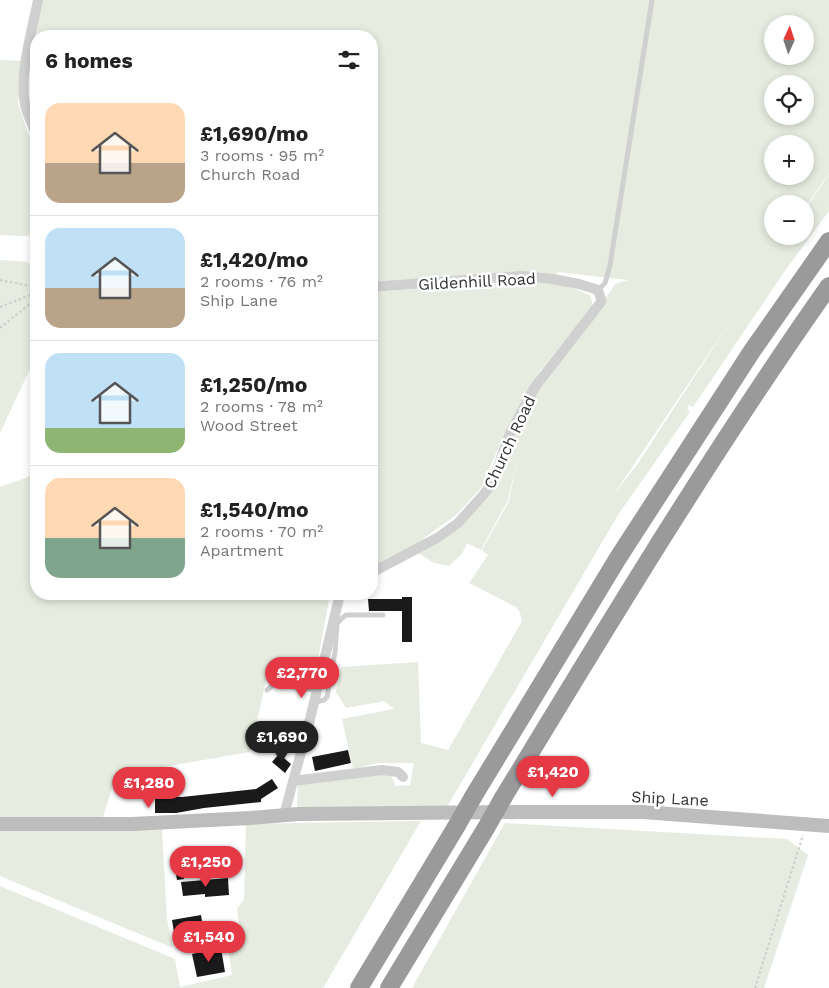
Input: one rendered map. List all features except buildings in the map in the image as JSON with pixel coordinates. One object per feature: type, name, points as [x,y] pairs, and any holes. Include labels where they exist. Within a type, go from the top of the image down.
[{"type":"highway","points":[[359,988],[628,541],[752,351],[829,241]]},
{"type":"highway","points":[[389,988],[653,551],[779,357],[829,286]]},
{"type":"street","points":[[32,30],[38,0]]},
{"type":"street","points":[[30,40],[26,60],[24,91],[25,106],[30,119]]},
{"type":"street","name":"Gildenhill Road","points":[[378,286],[522,276],[553,279],[598,290]]},
{"type":"street","name":"Church Road","points":[[378,569],[437,538],[458,523],[484,494],[492,483],[510,433],[535,387],[601,302],[602,299],[598,290]]},
{"type":"street","points":[[291,815],[293,781],[339,600]]},
{"type":"street","points":[[293,781],[382,770],[398,772],[403,777]]},
{"type":"street","name":"Ship Lane","points":[[0,824],[132,824],[291,815],[643,812],[829,826]]},
{"type":"lane","points":[[598,290],[605,283],[610,264],[652,0]]},
{"type":"lane","points":[[314,702],[324,700],[327,697],[335,652],[337,624],[346,615],[383,615]]},
{"type":"lane","points":[[267,690],[274,684],[317,690]]},
{"type":"lane","points":[[284,745],[302,749]]},
{"type":"path","points":[[0,280],[30,286]]},
{"type":"path","points":[[0,306],[30,295]]},
{"type":"path","points":[[0,328],[30,304]]},
{"type":"path","points":[[755,988],[807,825]]},
{"type":"shaded area","points":[[42,0],[829,0],[829,173],[814,195],[764,195],[764,245],[804,245],[693,407],[689,405],[687,410],[690,412],[618,515],[444,812],[305,809],[297,806],[298,783],[389,774],[395,786],[410,785],[414,763],[378,763],[353,769],[342,719],[394,709],[384,701],[346,708],[336,692],[341,667],[418,662],[421,743],[448,750],[522,621],[516,607],[469,583],[488,555],[482,550],[509,501],[517,459],[508,500],[481,550],[467,543],[462,554],[449,566],[434,563],[415,551],[438,539],[485,495],[535,387],[615,284],[628,280],[558,272],[554,278],[378,286],[378,30],[37,30]],"holes":[[[734,316],[637,465],[614,494]]]},
{"type":"shaded area","points":[[0,60],[21,61],[18,104],[30,138],[30,235],[0,235]]},
{"type":"shaded area","points":[[829,174],[829,211],[814,231],[814,196]]},
{"type":"shaded area","points":[[0,260],[28,262],[30,265],[30,369],[0,433]]},
{"type":"shaded area","points":[[523,282],[563,284],[590,295],[593,306],[541,370],[508,426],[481,488],[456,515],[416,544],[378,563],[378,292]]},
{"type":"shaded area","points":[[30,476],[30,600],[329,600],[313,687],[266,681],[250,752],[116,775],[102,820],[0,819],[0,487]]},
{"type":"shaded area","points":[[421,821],[323,988],[0,988],[0,886],[175,959],[180,987],[232,975],[227,940],[241,937],[237,909],[244,899],[246,824]]},
{"type":"shaded area","points":[[505,823],[787,839],[808,855],[764,988],[412,988]]},
{"type":"shaded area","points":[[162,829],[167,919],[173,948],[0,876],[0,831]]}]
